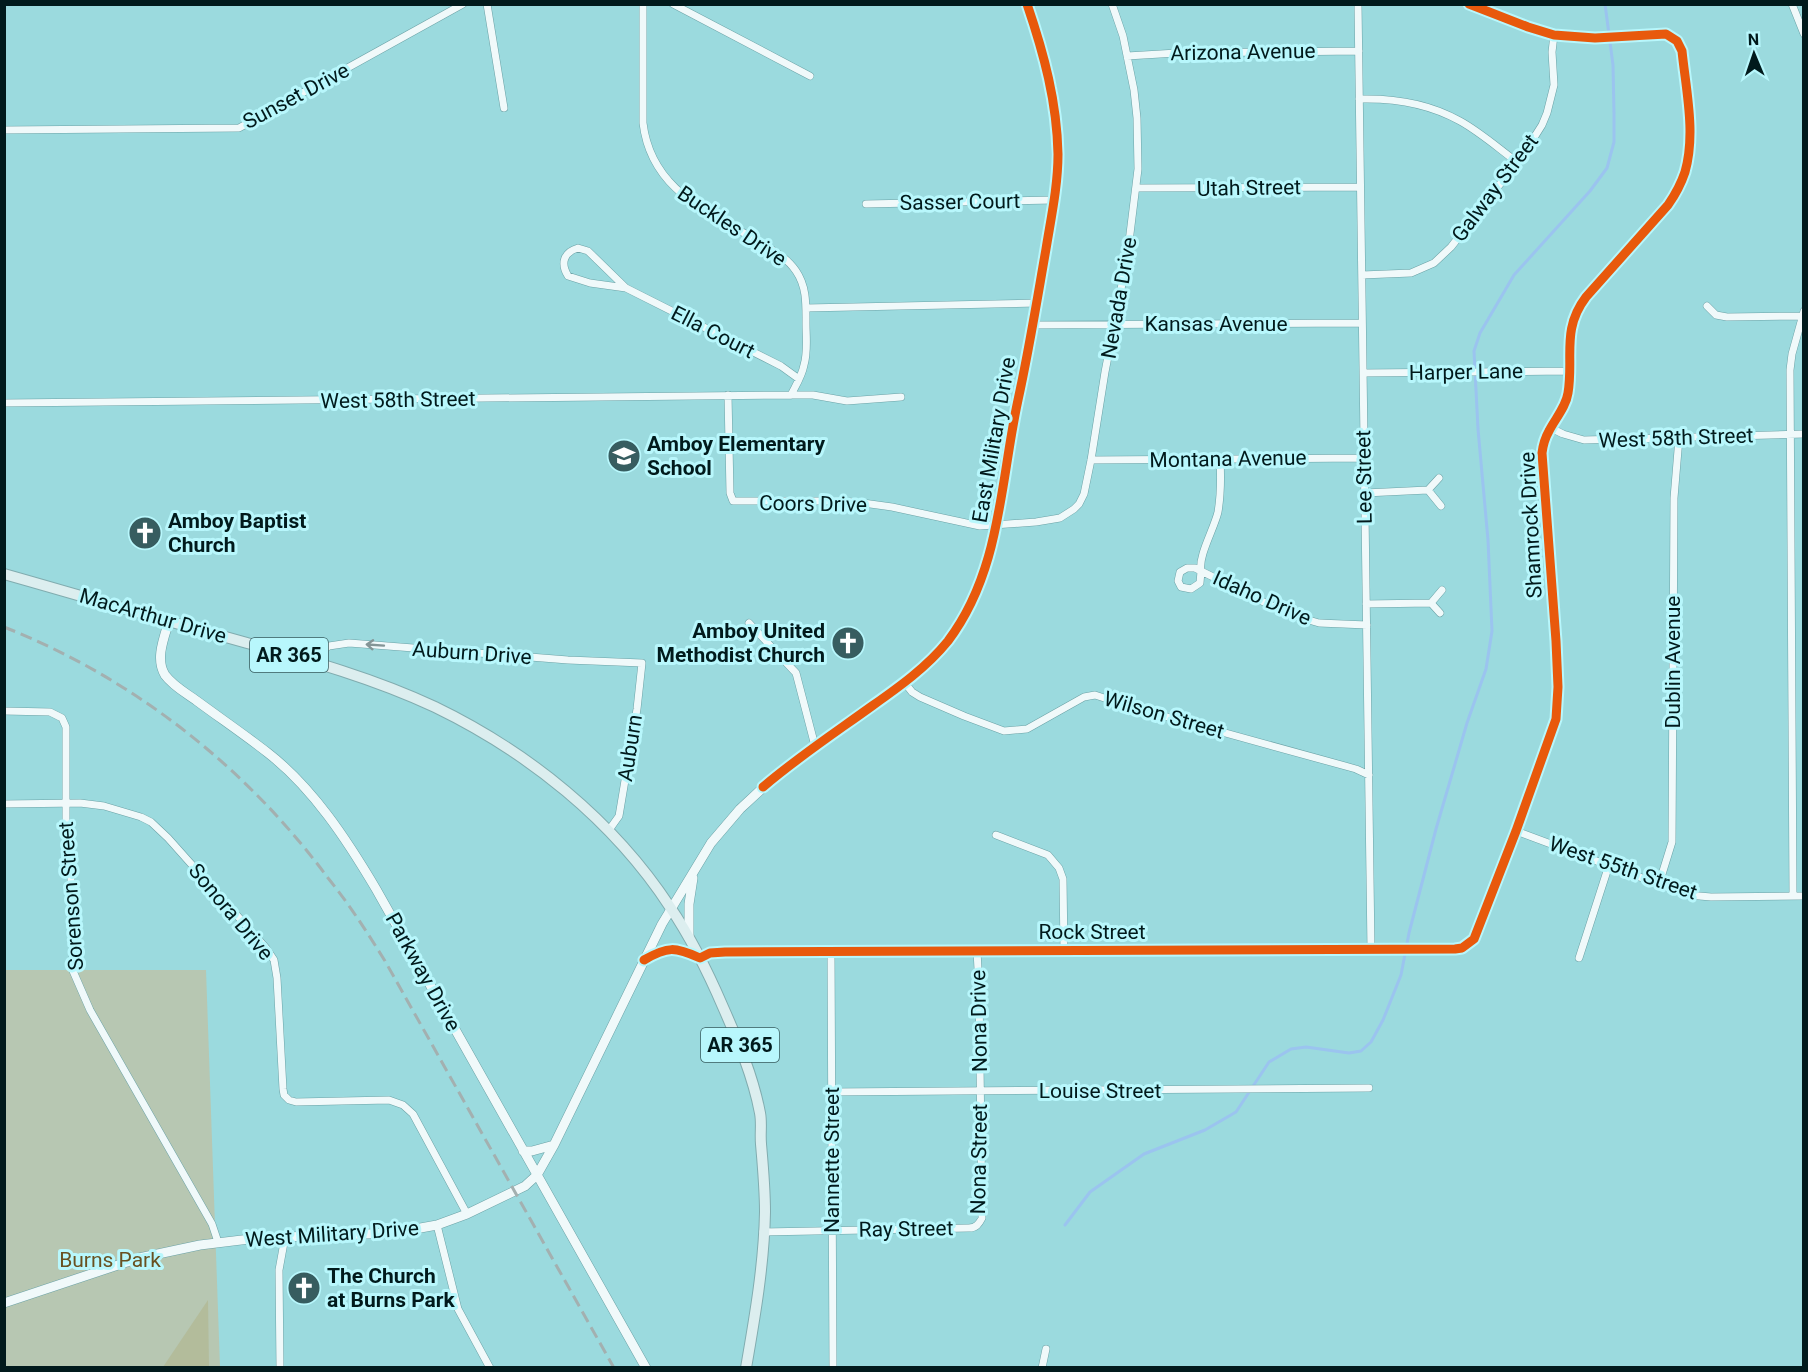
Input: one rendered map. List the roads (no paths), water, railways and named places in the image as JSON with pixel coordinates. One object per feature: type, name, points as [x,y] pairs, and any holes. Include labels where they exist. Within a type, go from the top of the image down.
[{"type":"main road","name":"MacArthur Drive","points":[[4,574],[337,669],[402,692],[473,727],[514,752],[548,776],[609,830],[645,872],[671,908],[700,957],[739,1042],[761,1117],[760,1138],[765,1183],[763,1232],[757,1300],[746,1368]]},
{"type":"street","name":"Sunset Drive","points":[[4,130],[239,128],[464,4]]},
{"type":"street","points":[[487,4],[504,108]]},
{"type":"street","name":"Buckles Drive","points":[[643,4],[643,123],[655,163],[666,180],[688,200],[785,259],[795,270],[805,292],[806,308],[806,357],[799,379]]},
{"type":"street","points":[[673,4],[810,76]]},
{"type":"street","name":"East Military Drive","points":[[671,908],[711,843],[740,809],[781,771],[904,682],[947,642],[967,612],[980,584],[997,526],[1034,325],[1054,200],[1058,155],[1056,117],[1046,64],[1027,4]]},
{"type":"street","name":"Nevada Drive","points":[[997,526],[1060,518],[1074,509],[1084,494],[1127,258],[1137,188],[1139,146],[1137,118],[1127,56],[1112,4]]},
{"type":"street","name":"Lee Street","points":[[1358,4],[1371,949]]},
{"type":"street","name":"Shamrock Drive","points":[[1470,4],[1554,35],[1610,37],[1666,34],[1675,39],[1681,47],[1689,132],[1688,161],[1681,183],[1668,205],[1586,297],[1576,312],[1571,327],[1567,397],[1544,443],[1542,453],[1556,641],[1557,710],[1554,728],[1478,932]]},
{"type":"street","points":[[1792,4],[1803,29]]},
{"type":"street","name":"Galway Street","points":[[1362,275],[1411,273],[1434,263],[1451,247],[1537,134],[1547,112],[1554,85],[1552,52],[1554,35]]},
{"type":"street","name":"Arizona Avenue","points":[[1127,56],[1177,53],[1359,51]]},
{"type":"street","points":[[1359,99],[1404,102],[1437,111],[1459,120],[1481,134],[1517,162]]},
{"type":"street","name":"Utah Street","points":[[1137,188],[1360,187]]},
{"type":"street","name":"Sasser Court","points":[[866,204],[1054,200]]},
{"type":"street","name":"Ella Court","points":[[626,288],[585,249],[575,249],[568,253],[564,260],[565,271],[570,277],[590,283],[626,288],[781,366],[799,379]]},
{"type":"street","points":[[806,308],[1037,303]]},
{"type":"street","points":[[1707,306],[1720,317],[1803,313],[1790,370],[1793,896]]},
{"type":"street","name":"Kansas Avenue","points":[[1034,325],[1362,323]]},
{"type":"street","name":"Harper Lane","points":[[1363,374],[1569,370]]},
{"type":"street","points":[[791,395],[799,379]]},
{"type":"street","name":"West 58th Street","points":[[4,403],[728,395],[813,395],[847,401],[901,397]]},
{"type":"street","name":"Coors Drive","points":[[728,395],[730,493],[733,501],[863,503],[980,526],[997,526]]},
{"type":"street","name":"West 58th Street","points":[[1551,428],[1584,440],[1803,434]]},
{"type":"street","name":"Dublin Avenue","points":[[1659,884],[1672,842],[1674,498],[1679,438]]},
{"type":"street","name":"Montana Avenue","points":[[1091,460],[1364,458]]},
{"type":"street","name":"Idaho Drive","points":[[1220,459],[1218,512],[1213,531],[1201,558],[1201,571],[1288,614],[1319,623],[1367,625]]},
{"type":"street","points":[[1365,493],[1428,490],[1439,478]]},
{"type":"street","points":[[1428,490],[1441,506]]},
{"type":"street","points":[[1431,603],[1442,590]]},
{"type":"street","points":[[1366,604],[1431,603],[1440,612]]},
{"type":"street","name":"Parkway Drive","points":[[169,621],[160,653],[162,668],[166,675],[180,689],[270,754],[300,783],[350,847],[376,889],[646,1368]]},
{"type":"street","points":[[749,623],[796,673],[815,746]]},
{"type":"street","name":"Auburn Drive","points":[[306,660],[329,646],[349,644],[642,663]]},
{"type":"street","name":"Auburn","points":[[609,830],[619,816],[642,663]]},
{"type":"street","name":"Wilson Street","points":[[904,682],[920,698],[1004,731],[1027,729],[1084,697],[1095,695],[1356,769],[1369,775]]},
{"type":"street","name":"Sorenson Street","points":[[4,711],[50,712],[62,718],[66,727],[66,831],[71,879],[73,971],[90,1010],[212,1224],[218,1242]]},
{"type":"street","name":"Sonora Drive","points":[[4,804],[80,803],[104,806],[151,822],[168,838],[266,948],[274,960],[278,978],[284,1095],[296,1102],[389,1100],[404,1105],[412,1114],[467,1214]]},
{"type":"street","name":"West 55th Street","points":[[1516,831],[1694,895],[1803,896]]},
{"type":"street","points":[[996,835],[1048,855],[1059,868],[1063,879],[1064,951]]},
{"type":"street","points":[[1579,958],[1609,866]]},
{"type":"street","points":[[689,938],[689,904],[693,873]]},
{"type":"street","name":"West Military Drive","points":[[4,1303],[139,1258],[218,1242],[393,1233],[437,1225],[467,1214],[514,1191],[537,1175],[554,1145],[671,908]]},
{"type":"street","name":"Rock Street","points":[[700,957],[714,952],[1462,948],[1478,932]]},
{"type":"street","points":[[644,960],[669,949],[678,949],[700,957]]},
{"type":"street","name":"Nona Drive","points":[[977,951],[980,1092]]},
{"type":"street","name":"Nannette Street","points":[[831,952],[832,1368]]},
{"type":"street","name":"Louise Street","points":[[831,1092],[1370,1088]]},
{"type":"street","name":"Nona Street","points":[[977,1226],[981,1218],[980,1092]]},
{"type":"street","points":[[523,1151],[554,1145]]},
{"type":"street","points":[[437,1225],[458,1309],[490,1368]]},
{"type":"street","name":"Ray Street","points":[[763,1232],[977,1226]]},
{"type":"street","points":[[280,1368],[279,1270],[285,1237]]},
{"type":"street","points":[[1042,1368],[1046,1349]]},
{"type":"waterway","points":[[1065,1225],[1090,1192],[1144,1154],[1205,1130],[1236,1112],[1269,1062],[1291,1049],[1306,1047],[1349,1053],[1361,1051],[1371,1042],[1383,1020],[1401,975],[1409,933],[1436,829],[1467,723],[1486,669],[1492,631],[1488,540],[1474,351],[1480,333],[1514,275],[1590,191],[1607,168],[1614,142],[1614,114],[1613,65],[1605,4]]},
{"type":"railway","points":[[4,627],[98,672],[184,730],[261,799],[296,837],[343,898],[385,961],[614,1368]]},
{"type":"place","name":"Amboy Elementary School","points":[[624,456]]},
{"type":"place","name":"Amboy Baptist Church","points":[[145,533]]},
{"type":"place","name":"Amboy United Methodist Church","points":[[848,643]]},
{"type":"place","name":"The Church at Burns Park","points":[[304,1288]]},
{"type":"park label","name":"Burns Park","points":[[110,1260]]}]
